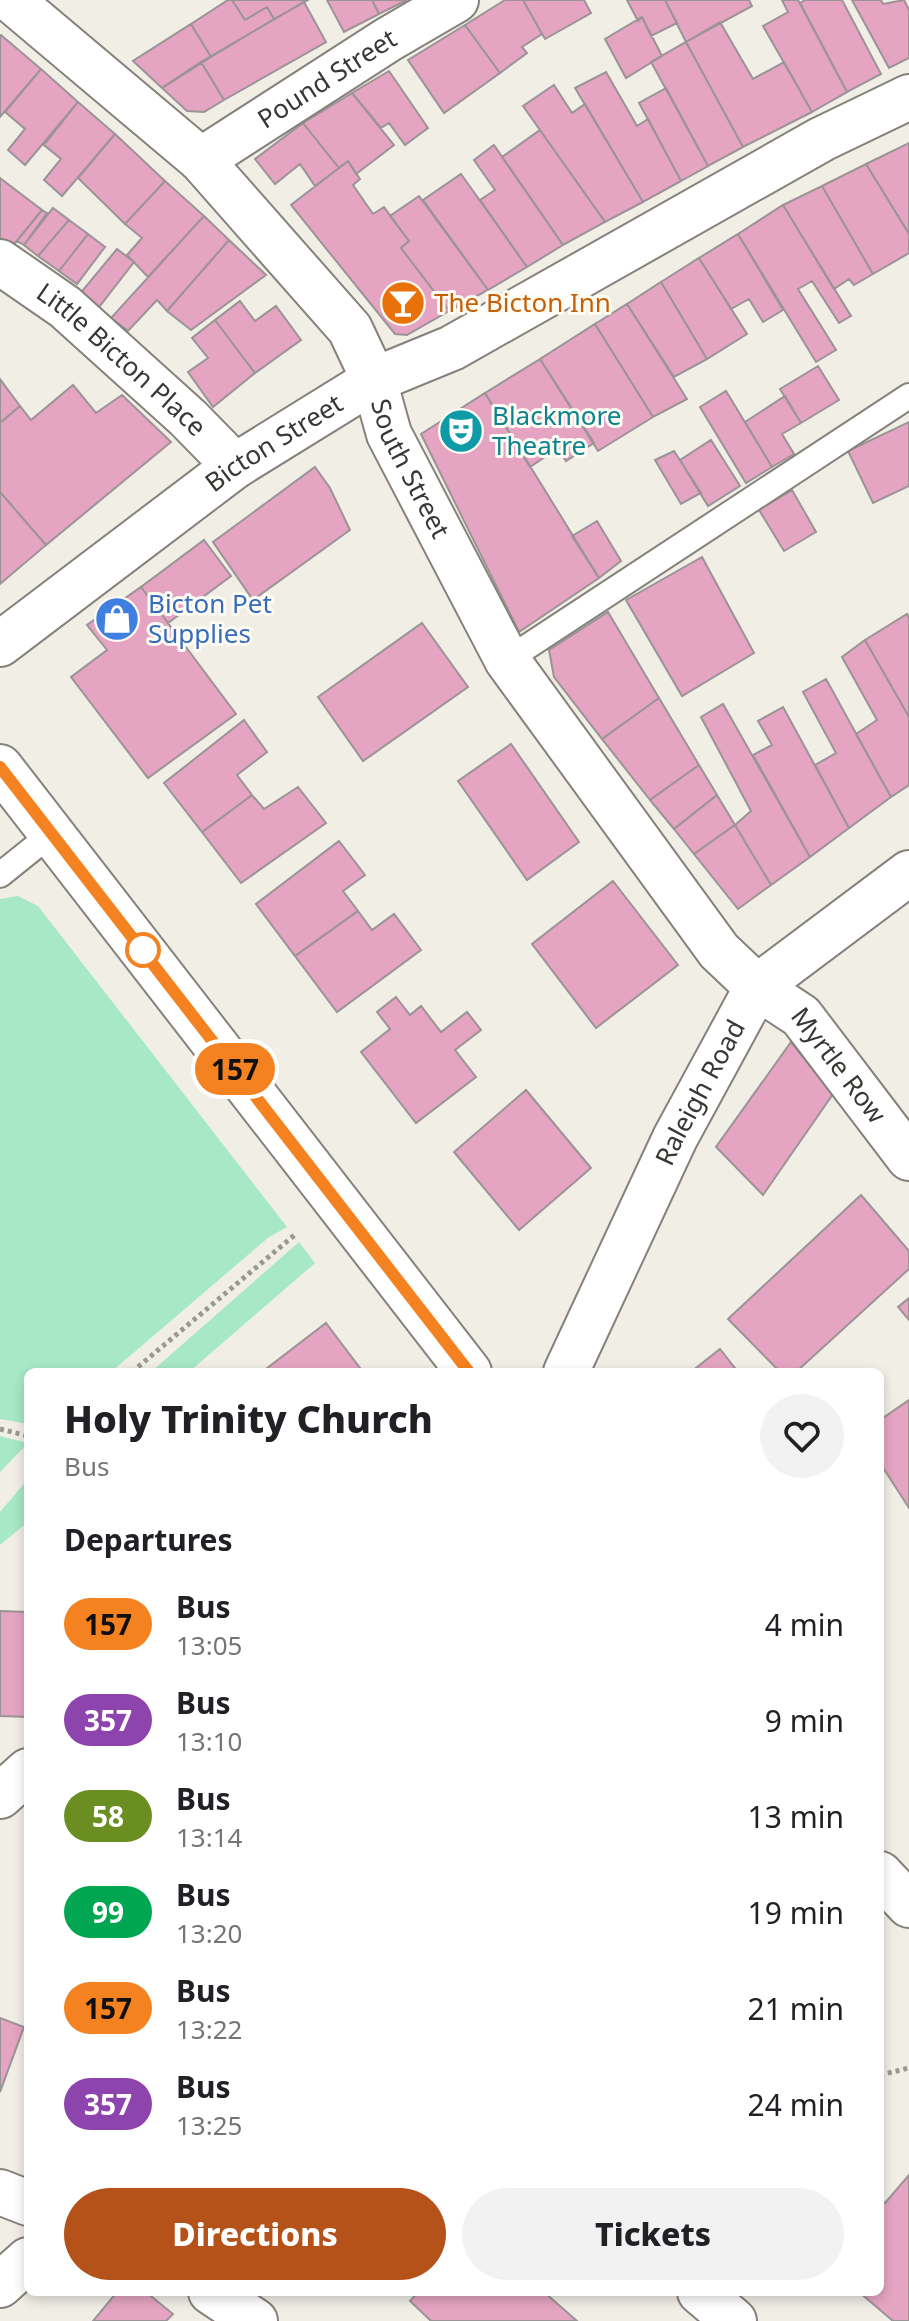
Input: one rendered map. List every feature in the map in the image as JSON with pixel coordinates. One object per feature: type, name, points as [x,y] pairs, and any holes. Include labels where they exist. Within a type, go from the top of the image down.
[{"type":"street","name":"South Street","points":[[11,0],[201,160],[350,329],[374,380],[389,434],[507,660],[719,951],[757,987]]},
{"type":"street","name":"Pound Street","points":[[201,160],[389,39],[456,0]]},
{"type":"street","name":"Bicton Street","points":[[0,644],[235,466],[374,380],[452,348],[822,139],[909,97]]},
{"type":"street","name":"Little Bicton Place","points":[[0,262],[65,307],[188,418],[235,466]]},
{"type":"street","points":[[0,767],[466,1368]]},
{"type":"street","name":"Raleigh Road","points":[[568,1368],[675,1138],[757,987],[909,873]]},
{"type":"street","name":"Myrtle Row","points":[[757,987],[801,1016],[909,1158]]},
{"type":"street","points":[[0,1796],[24,1775]]},
{"type":"street","points":[[884,1878],[909,1905]]},
{"type":"street","points":[[0,2192],[24,2201]]},
{"type":"street","points":[[0,2285],[24,2264]]},
{"type":"street","points":[[705,2296],[734,2321]]},
{"type":"lane","points":[[507,660],[909,396]]},
{"type":"lane","points":[[0,875],[51,834]]},
{"type":"path","points":[[137,1368],[285,1241],[340,1203]]},
{"type":"path","points":[[0,1429],[24,1435]]},
{"type":"path","points":[[884,2074],[909,2068]]},
{"type":"green space","points":[[18,896],[38,906],[287,1227],[269,1237],[116,1368],[24,1368],[24,1423],[0,1419],[0,899]]},
{"type":"green space","points":[[299,1242],[315,1263],[194,1368],[156,1368]]},
{"type":"green space","points":[[0,1436],[24,1442],[24,1447],[0,1472]]},
{"type":"green space","points":[[24,1484],[24,1525],[0,1545],[0,1512]]},
{"type":"building","points":[[232,0],[245,20],[267,7],[274,19],[211,57],[191,24]]},
{"type":"building","points":[[232,0],[308,0],[274,19],[267,7],[245,20]]},
{"type":"building","points":[[327,0],[372,0],[379,14],[344,32]]},
{"type":"building","points":[[372,0],[407,0],[379,14]]},
{"type":"building","points":[[505,0],[523,0],[542,34],[522,47],[527,53],[500,73],[465,25]]},
{"type":"building","points":[[523,0],[584,0],[591,13],[545,39]]},
{"type":"building","points":[[627,0],[665,0],[677,23],[651,36],[642,17],[638,21]]},
{"type":"building","points":[[665,0],[749,0],[752,6],[686,42]]},
{"type":"building","points":[[782,0],[798,0],[847,92],[812,112],[763,26],[788,12]]},
{"type":"building","points":[[805,0],[842,0],[881,74],[847,92],[800,3]]},
{"type":"building","points":[[852,0],[881,0],[883,4],[904,0],[909,10],[909,58],[889,68]]},
{"type":"building","points":[[304,2],[326,42],[224,100],[201,62]]},
{"type":"building","points":[[642,17],[662,56],[626,78],[605,39]]},
{"type":"building","points":[[720,22],[753,79],[784,62],[812,112],[743,147],[686,42]]},
{"type":"building","points":[[191,24],[211,57],[162,88],[133,61]]},
{"type":"building","points":[[465,25],[500,73],[444,113],[408,60]]},
{"type":"building","points":[[0,36],[41,69],[0,117]]},
{"type":"building","points":[[686,42],[743,147],[708,166],[651,62]]},
{"type":"building","points":[[201,62],[224,100],[204,112],[187,111],[162,88]]},
{"type":"building","points":[[41,69],[78,102],[25,165],[8,150],[25,129],[5,112]]},
{"type":"building","points":[[389,71],[428,128],[405,145],[389,123],[381,128],[352,93]]},
{"type":"building","points":[[606,72],[637,126],[648,119],[681,181],[643,202],[575,88]]},
{"type":"building","points":[[554,85],[572,113],[585,104],[643,202],[605,222],[523,106]]},
{"type":"building","points":[[666,88],[708,166],[681,181],[639,103]]},
{"type":"building","points":[[352,93],[394,145],[356,174],[348,161],[339,168],[303,123]]},
{"type":"building","points":[[78,102],[115,134],[62,196],[44,180],[61,159],[44,145]]},
{"type":"building","points":[[303,123],[339,168],[315,186],[300,164],[275,184],[255,159]]},
{"type":"building","points":[[540,130],[605,222],[563,245],[502,157]]},
{"type":"building","points":[[115,134],[165,181],[125,224],[78,178]]},
{"type":"building","points":[[909,143],[909,234],[866,164]]},
{"type":"building","points":[[494,145],[563,245],[527,267],[480,200],[495,190],[474,160]]},
{"type":"building","points":[[348,161],[360,179],[353,185],[373,214],[384,207],[409,241],[401,248],[449,311],[407,335],[395,334],[291,205]]},
{"type":"building","points":[[866,164],[909,234],[909,253],[873,274],[822,186]]},
{"type":"building","points":[[461,174],[527,267],[488,290],[423,200]]},
{"type":"building","points":[[0,178],[42,210],[11,248],[0,240]]},
{"type":"building","points":[[165,181],[204,216],[148,277],[127,255],[142,238],[125,224]]},
{"type":"building","points":[[822,186],[873,274],[854,285],[849,279],[834,289],[783,205]]},
{"type":"building","points":[[419,196],[488,290],[449,311],[401,248],[409,241],[390,216]]},
{"type":"building","points":[[783,205],[851,316],[839,323],[812,281],[798,289],[836,350],[816,362],[738,234]]},
{"type":"building","points":[[53,208],[69,220],[38,256],[24,245]]},
{"type":"building","points":[[42,210],[47,213],[24,245],[17,241]]},
{"type":"building","points":[[204,216],[229,240],[167,311],[157,300],[128,331],[111,318]]},
{"type":"building","points":[[69,220],[88,234],[59,271],[38,256]]},
{"type":"building","points":[[88,234],[105,247],[77,284],[59,271]]},
{"type":"building","points":[[738,234],[783,310],[763,322],[749,299],[731,309],[699,258]]},
{"type":"building","points":[[229,240],[266,275],[191,330],[167,311]]},
{"type":"building","points":[[117,249],[134,262],[96,311],[78,296]]},
{"type":"building","points":[[699,258],[747,334],[707,359],[661,282]]},
{"type":"building","points":[[661,282],[707,359],[674,377],[627,304]]},
{"type":"building","points":[[240,301],[255,321],[276,306],[301,340],[255,373],[215,320]]},
{"type":"building","points":[[627,304],[687,399],[653,417],[595,324]]},
{"type":"building","points":[[215,320],[255,373],[213,407],[188,372],[208,358],[192,338]]},
{"type":"building","points":[[595,324],[653,417],[598,451],[540,359]]},
{"type":"building","points":[[540,359],[594,443],[566,461],[558,448],[530,467],[485,393]]},
{"type":"building","points":[[818,366],[839,400],[801,423],[780,389]]},
{"type":"building","points":[[0,379],[20,406],[0,423]]},
{"type":"building","points":[[73,385],[96,413],[122,395],[171,442],[46,545],[0,492],[0,423],[20,406],[31,420]]},
{"type":"building","points":[[726,391],[772,467],[746,483],[700,407]]},
{"type":"building","points":[[485,393],[599,578],[519,632],[421,434]]},
{"type":"building","points":[[785,396],[801,423],[782,434],[794,454],[772,467],[745,422]]},
{"type":"building","points":[[909,422],[909,486],[873,503],[848,451]]},
{"type":"building","points":[[711,440],[740,486],[708,506],[680,460]]},
{"type":"building","points":[[674,451],[701,493],[681,504],[655,460]]},
{"type":"building","points":[[315,467],[330,488],[350,530],[253,600],[213,542]]},
{"type":"building","points":[[792,490],[816,532],[784,551],[759,510]]},
{"type":"building","points":[[0,492],[46,545],[0,584]]},
{"type":"building","points":[[597,521],[621,561],[599,578],[572,536]]},
{"type":"building","points":[[204,540],[231,576],[168,623],[141,587]]},
{"type":"building","points":[[702,557],[754,653],[682,696],[626,600]]},
{"type":"building","points":[[141,587],[236,714],[148,778],[71,677],[107,650],[87,625]]},
{"type":"building","points":[[608,612],[659,698],[602,739],[554,677],[549,650]]},
{"type":"building","points":[[907,614],[909,618],[909,717],[865,640]]},
{"type":"building","points":[[422,623],[468,687],[363,761],[318,697]]},
{"type":"building","points":[[865,640],[909,717],[909,785],[891,797],[856,734],[877,720],[842,657]]},
{"type":"building","points":[[826,679],[891,797],[849,828],[815,765],[836,753],[803,692]]},
{"type":"building","points":[[659,698],[699,765],[650,800],[602,739]]},
{"type":"building","points":[[723,704],[810,857],[771,885],[735,825],[751,811],[701,717]]},
{"type":"building","points":[[783,707],[849,828],[810,857],[753,755],[772,745],[758,721]]},
{"type":"building","points":[[244,720],[267,752],[237,775],[252,795],[202,832],[164,783]]},
{"type":"building","points":[[511,744],[579,842],[527,880],[458,781]]},
{"type":"building","points":[[699,765],[717,795],[674,829],[650,800]]},
{"type":"building","points":[[298,787],[326,823],[241,883],[202,832],[252,795],[264,809]]},
{"type":"building","points":[[717,795],[735,825],[694,854],[674,829]]},
{"type":"building","points":[[735,825],[771,885],[738,909],[694,854]]},
{"type":"building","points":[[339,841],[365,875],[343,891],[358,911],[295,956],[256,904]]},
{"type":"building","points":[[613,881],[678,965],[596,1028],[532,944]]},
{"type":"building","points":[[358,911],[372,930],[394,914],[421,950],[337,1012],[295,956]]},
{"type":"building","points":[[396,997],[410,1015],[421,1006],[441,1032],[467,1012],[481,1030],[455,1050],[476,1077],[416,1123],[361,1052],[390,1029],[377,1012]]},
{"type":"building","points":[[791,1042],[833,1094],[763,1195],[716,1147]]},
{"type":"building","points":[[526,1090],[591,1168],[519,1230],[454,1152]]},
{"type":"building","points":[[861,1195],[909,1251],[909,1269],[800,1368],[776,1368],[728,1319]]},
{"type":"building","points":[[909,1298],[909,1320],[898,1307]]},
{"type":"building","points":[[326,1323],[360,1368],[267,1368]]},
{"type":"building","points":[[720,1349],[735,1368],[696,1368]]},
{"type":"building","points":[[909,1400],[909,1508],[884,1469],[884,1417]]},
{"type":"building","points":[[0,1611],[24,1612],[24,1717],[0,1716]]},
{"type":"building","points":[[0,2018],[24,2027],[0,2092]]},
{"type":"building","points":[[909,2175],[909,2321],[893,2321],[864,2296],[884,2296],[885,2203]]},
{"type":"building","points":[[114,2296],[151,2296],[173,2314],[166,2321],[93,2321]]},
{"type":"building","points":[[414,2296],[549,2296],[577,2321],[431,2321],[410,2301]]},
{"type":"bus line","name":"157","points":[[0,767],[466,1368]]},
{"type":"place","name":"The Bicton Inn","points":[[403,303]]},
{"type":"place","name":"Blackmore Theatre","points":[[461,431]]},
{"type":"place","name":"Bicton Pet Supplies","points":[[117,619]]}]
